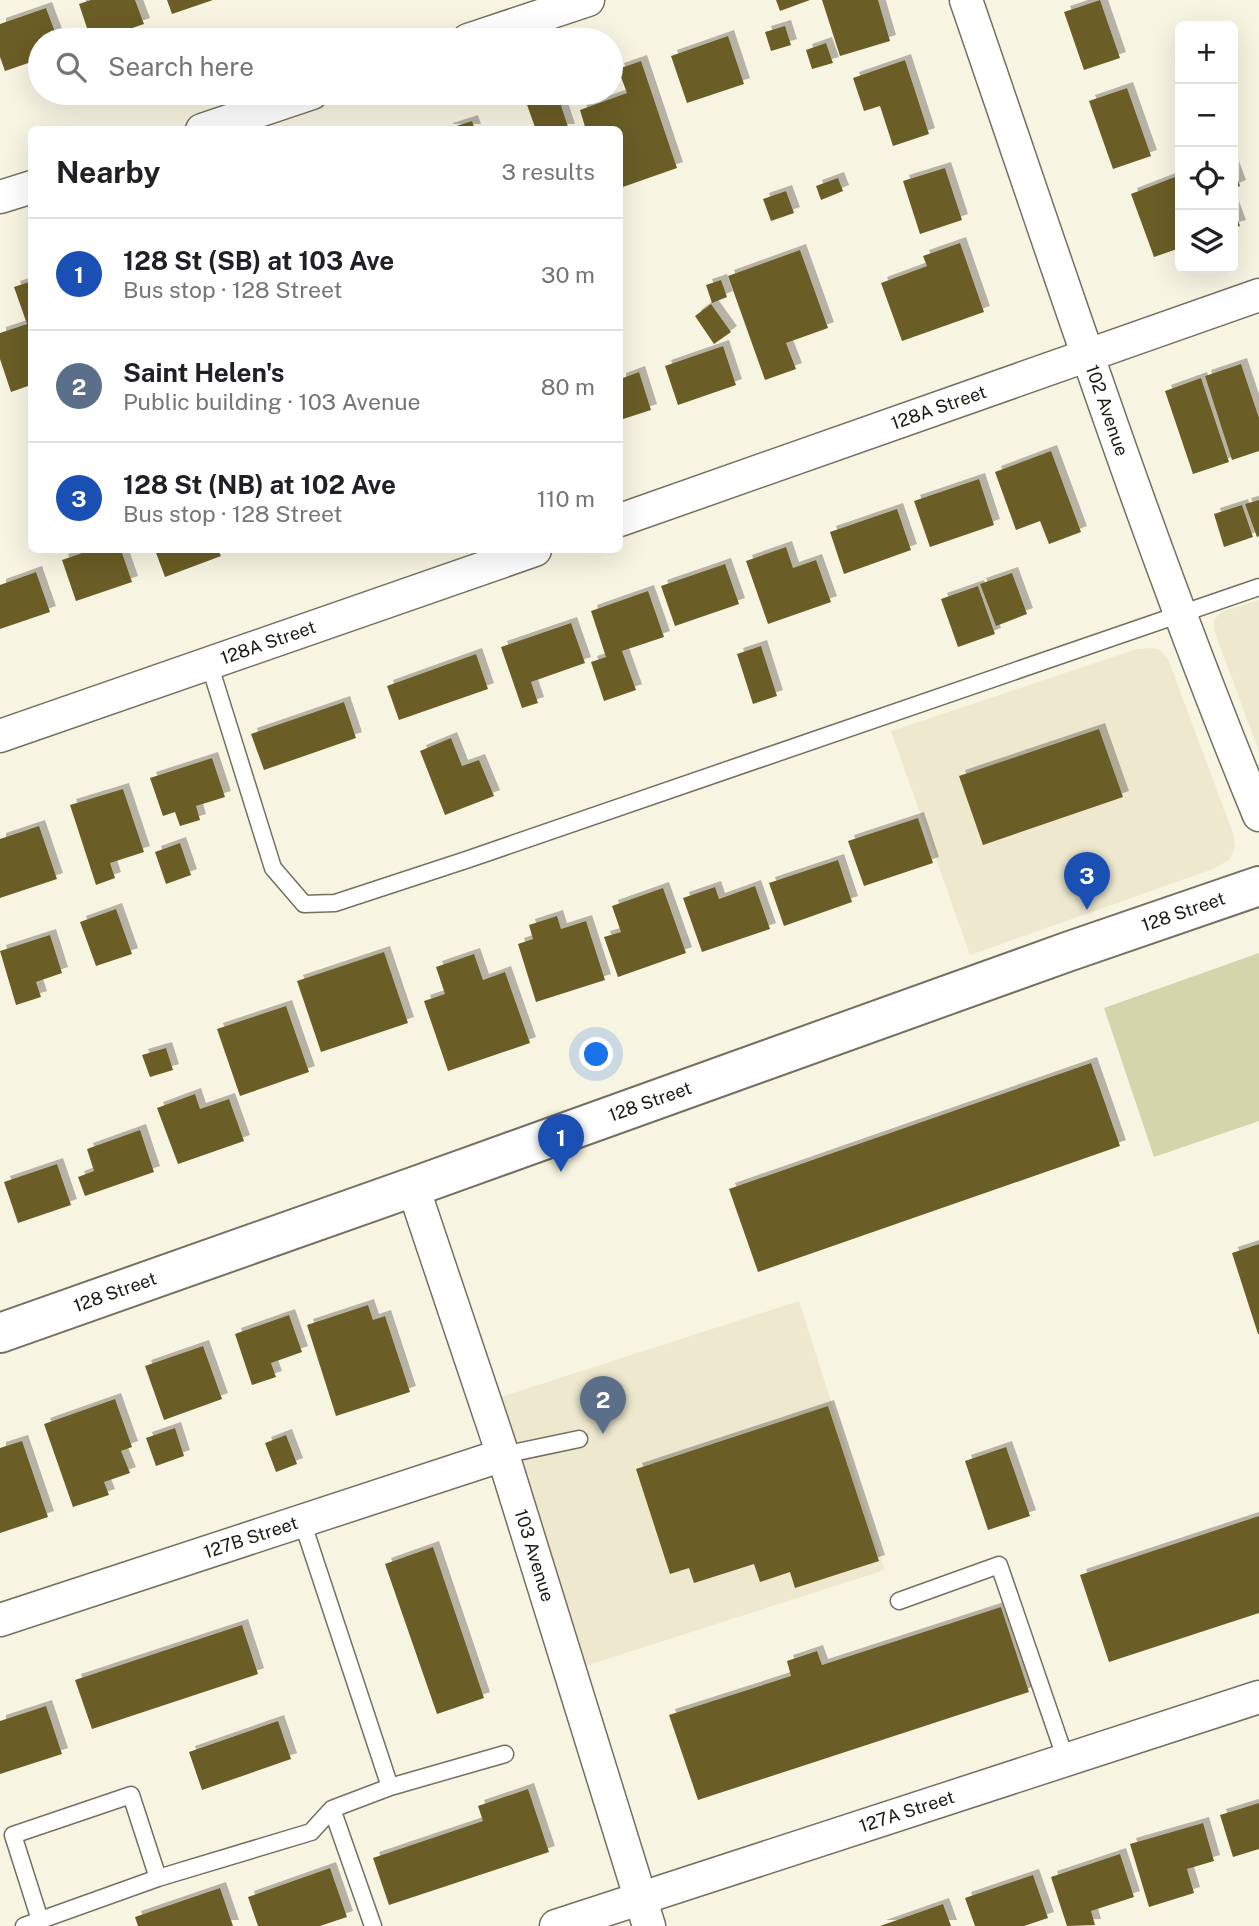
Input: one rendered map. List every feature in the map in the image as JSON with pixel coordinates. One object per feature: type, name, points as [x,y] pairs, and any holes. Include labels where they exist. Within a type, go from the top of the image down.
[{"type":"main road","name":"128 Street","points":[[0,1333],[1041,961],[1259,886]]},
{"type":"street","points":[[504,28],[588,0]]},
{"type":"street","name":"102 Avenue","points":[[966,0],[1180,614],[1259,815]]},
{"type":"street","points":[[214,126],[276,105]]},
{"type":"street","points":[[0,197],[28,188]]},
{"type":"street","name":"128A Street","points":[[623,519],[1259,295]]},
{"type":"street","name":"128A Street","points":[[0,736],[526,553]]},
{"type":"street","name":"103 Avenue","points":[[413,1187],[503,1455],[645,1912]]},
{"type":"street","name":"127B Street","points":[[0,1620],[503,1455]]},
{"type":"street","name":"127A Street","points":[[556,1926],[645,1912],[1066,1760],[1259,1698]]},
{"type":"lane","points":[[209,663],[273,868],[304,904],[335,903],[1259,587]]},
{"type":"lane","points":[[503,1455],[579,1439]]},
{"type":"lane","points":[[302,1521],[390,1787]]},
{"type":"lane","points":[[899,1601],[999,1565],[1066,1760]]},
{"type":"lane","points":[[158,1878],[131,1795],[13,1835],[32,1923],[158,1878],[311,1832],[332,1810],[390,1787],[505,1754]]},
{"type":"lane","points":[[332,1810],[373,1926]]},
{"type":"shaded area","points":[[1259,600],[1259,752],[1214,630],[1214,620],[1221,612]]},
{"type":"shaded area","points":[[1137,649],[1160,650],[1168,659],[1233,833],[1235,848],[1229,860],[1213,869],[970,955],[891,731]]},
{"type":"shaded area","points":[[799,1301],[885,1570],[585,1666],[498,1398]]},
{"type":"green space","points":[[1259,953],[1259,1121],[1154,1157],[1104,1008]]},
{"type":"building","points":[[91,0],[135,0],[144,24],[132,28],[87,28],[79,4]]},
{"type":"building","points":[[167,0],[213,0],[172,14]]},
{"type":"building","points":[[776,0],[810,0],[780,11]]},
{"type":"building","points":[[822,0],[878,0],[890,41],[840,56]]},
{"type":"building","points":[[1100,0],[1120,58],[1084,70],[1064,12]]},
{"type":"building","points":[[46,8],[54,28],[28,28],[28,63],[5,71],[0,57],[0,24]]},
{"type":"building","points":[[785,26],[791,45],[771,51],[765,32]]},
{"type":"building","points":[[728,36],[744,84],[687,103],[671,56]]},
{"type":"building","points":[[826,43],[833,63],[812,69],[806,50]]},
{"type":"building","points":[[905,60],[929,134],[893,146],[880,106],[864,111],[853,78]]},
{"type":"building","points":[[641,61],[677,168],[623,187],[623,126],[585,126],[580,110],[594,105],[623,105],[623,94],[627,93],[623,82],[623,67]]},
{"type":"building","points":[[1127,88],[1151,156],[1113,169],[1089,101]]},
{"type":"building","points":[[527,105],[561,105],[568,126],[535,126]]},
{"type":"building","points":[[472,121],[474,126],[456,126]]},
{"type":"building","points":[[945,168],[962,220],[920,234],[903,181]]},
{"type":"building","points":[[1175,177],[1175,250],[1154,257],[1131,194]]},
{"type":"building","points":[[838,178],[843,191],[821,200],[816,186]]},
{"type":"building","points":[[786,191],[794,213],[771,221],[763,199]]},
{"type":"building","points":[[960,243],[984,312],[902,341],[881,283],[927,266],[923,256]]},
{"type":"building","points":[[800,250],[828,328],[786,343],[796,369],[765,380],[728,276]]},
{"type":"building","points":[[721,280],[727,297],[712,303],[706,285]]},
{"type":"building","points":[[28,282],[28,386],[11,392],[0,359],[0,333],[27,324],[14,287]]},
{"type":"building","points":[[711,304],[731,332],[714,344],[695,316]]},
{"type":"building","points":[[723,346],[736,385],[678,405],[665,366]]},
{"type":"building","points":[[1241,364],[1259,418],[1259,451],[1232,460],[1205,376]]},
{"type":"building","points":[[639,372],[651,410],[623,419],[623,378]]},
{"type":"building","points":[[1201,378],[1229,462],[1193,474],[1165,391]]},
{"type":"building","points":[[1051,451],[1081,532],[1049,544],[1040,521],[1016,530],[995,472]]},
{"type":"building","points":[[979,479],[994,525],[930,547],[914,501]]},
{"type":"building","points":[[1259,500],[1259,536],[1257,537],[1245,504]]},
{"type":"building","points":[[1242,505],[1253,537],[1224,547],[1214,514]]},
{"type":"building","points":[[897,509],[911,550],[844,574],[830,532]]},
{"type":"building","points":[[786,547],[793,568],[816,560],[831,602],[768,624],[746,561]]},
{"type":"building","points":[[82,553],[122,553],[132,582],[76,601],[62,560]]},
{"type":"building","points":[[156,553],[220,553],[221,556],[165,577]]},
{"type":"building","points":[[725,564],[739,604],[675,626],[661,586]]},
{"type":"building","points":[[36,572],[50,612],[0,629],[0,585]]},
{"type":"building","points":[[1012,573],[1027,614],[996,626],[980,584]]},
{"type":"building","points":[[978,586],[995,634],[958,647],[941,599]]},
{"type":"building","points":[[648,591],[664,637],[622,651],[636,690],[604,701],[591,662],[606,657],[591,611]]},
{"type":"building","points":[[571,623],[585,663],[531,682],[538,703],[522,708],[501,647]]},
{"type":"building","points":[[761,646],[777,696],[753,704],[737,654]]},
{"type":"building","points":[[476,654],[488,689],[399,720],[387,686]]},
{"type":"building","points":[[344,702],[356,738],[264,770],[251,734]]},
{"type":"building","points":[[1099,729],[1123,797],[983,845],[959,776]]},
{"type":"building","points":[[451,738],[462,766],[479,760],[494,796],[445,815],[420,751]]},
{"type":"building","points":[[212,758],[225,797],[196,806],[200,820],[180,826],[175,812],[163,816],[150,778]]},
{"type":"building","points":[[123,789],[144,852],[110,863],[115,878],[96,885],[70,805]]},
{"type":"building","points":[[918,818],[933,863],[864,886],[848,841]]},
{"type":"building","points":[[39,826],[57,879],[0,898],[0,839]]},
{"type":"building","points":[[180,843],[191,875],[166,884],[155,852]]},
{"type":"building","points":[[838,860],[852,902],[784,926],[769,883]]},
{"type":"building","points":[[755,886],[770,929],[702,952],[683,898],[715,887],[719,899]]},
{"type":"building","points":[[663,888],[686,953],[618,977],[604,937],[621,932],[612,906]]},
{"type":"building","points":[[116,909],[132,954],[96,966],[80,922]]},
{"type":"building","points":[[557,916],[561,929],[586,921],[605,980],[536,1002],[518,944],[533,939],[529,925]]},
{"type":"building","points":[[50,935],[62,973],[36,982],[41,997],[16,1005],[0,951]]},
{"type":"building","points":[[384,952],[408,1023],[321,1052],[297,981]]},
{"type":"building","points":[[474,954],[483,980],[505,972],[530,1043],[448,1071],[424,1001],[445,994],[436,967]]},
{"type":"building","points":[[286,1006],[309,1072],[240,1096],[217,1029]]},
{"type":"building","points":[[166,1048],[173,1070],[150,1077],[142,1055]]},
{"type":"building","points":[[1091,1063],[1120,1146],[758,1272],[729,1189]]},
{"type":"building","points":[[195,1094],[200,1109],[229,1099],[244,1141],[178,1164],[157,1108]]},
{"type":"building","points":[[140,1130],[154,1172],[85,1196],[78,1177],[94,1171],[87,1149]]},
{"type":"building","points":[[57,1164],[71,1205],[18,1223],[4,1182]]},
{"type":"building","points":[[1259,1244],[1259,1334],[1258,1334],[1232,1253]]},
{"type":"building","points":[[368,1305],[373,1320],[385,1316],[410,1392],[336,1416],[307,1325]]},
{"type":"building","points":[[289,1315],[302,1352],[271,1363],[276,1377],[252,1385],[235,1334]]},
{"type":"building","points":[[203,1346],[222,1399],[164,1420],[145,1366]]},
{"type":"building","points":[[115,1399],[132,1447],[121,1451],[130,1473],[104,1482],[109,1495],[73,1507],[44,1424]]},
{"type":"building","points":[[828,1406],[879,1561],[795,1588],[790,1572],[760,1582],[754,1564],[694,1583],[689,1568],[670,1574],[636,1469]]},
{"type":"building","points":[[175,1428],[184,1456],[156,1466],[146,1438]]},
{"type":"building","points":[[286,1435],[297,1464],[276,1472],[265,1443]]},
{"type":"building","points":[[22,1441],[48,1517],[0,1533],[0,1448]]},
{"type":"building","points":[[1006,1447],[1030,1516],[988,1530],[965,1461]]},
{"type":"building","points":[[1259,1516],[1259,1613],[1109,1662],[1080,1575]]},
{"type":"building","points":[[433,1547],[484,1698],[437,1714],[385,1564]]},
{"type":"building","points":[[1001,1607],[1029,1692],[698,1800],[669,1715],[791,1676],[787,1661],[817,1651],[822,1665]]},
{"type":"building","points":[[242,1625],[258,1674],[92,1729],[75,1680]]},
{"type":"building","points":[[46,1706],[62,1754],[0,1774],[0,1721]]},
{"type":"building","points":[[278,1721],[291,1759],[202,1790],[189,1752]]},
{"type":"building","points":[[528,1789],[549,1852],[389,1905],[373,1858],[483,1821],[478,1806]]},
{"type":"building","points":[[1259,1803],[1259,1849],[1233,1857],[1220,1815]]},
{"type":"building","points":[[1203,1823],[1214,1861],[1187,1869],[1194,1893],[1149,1907],[1130,1844]]},
{"type":"building","points":[[1120,1854],[1134,1897],[1091,1911],[1095,1925],[1067,1926],[1051,1877]]},
{"type":"building","points":[[330,1868],[347,1917],[320,1926],[258,1926],[248,1897]]},
{"type":"building","points":[[1033,1875],[1048,1918],[1024,1926],[975,1926],[965,1898]]},
{"type":"building","points":[[220,1888],[233,1926],[138,1926],[135,1917]]},
{"type":"building","points":[[943,1904],[951,1926],[880,1926]]},
{"type":"place","name":"128 St (NB) at 102 Ave","points":[[1087,910]]},
{"type":"place","name":"128 St (SB) at 103 Ave","points":[[561,1172]]},
{"type":"place","name":"Saint Helen's","points":[[603,1434]]}]
